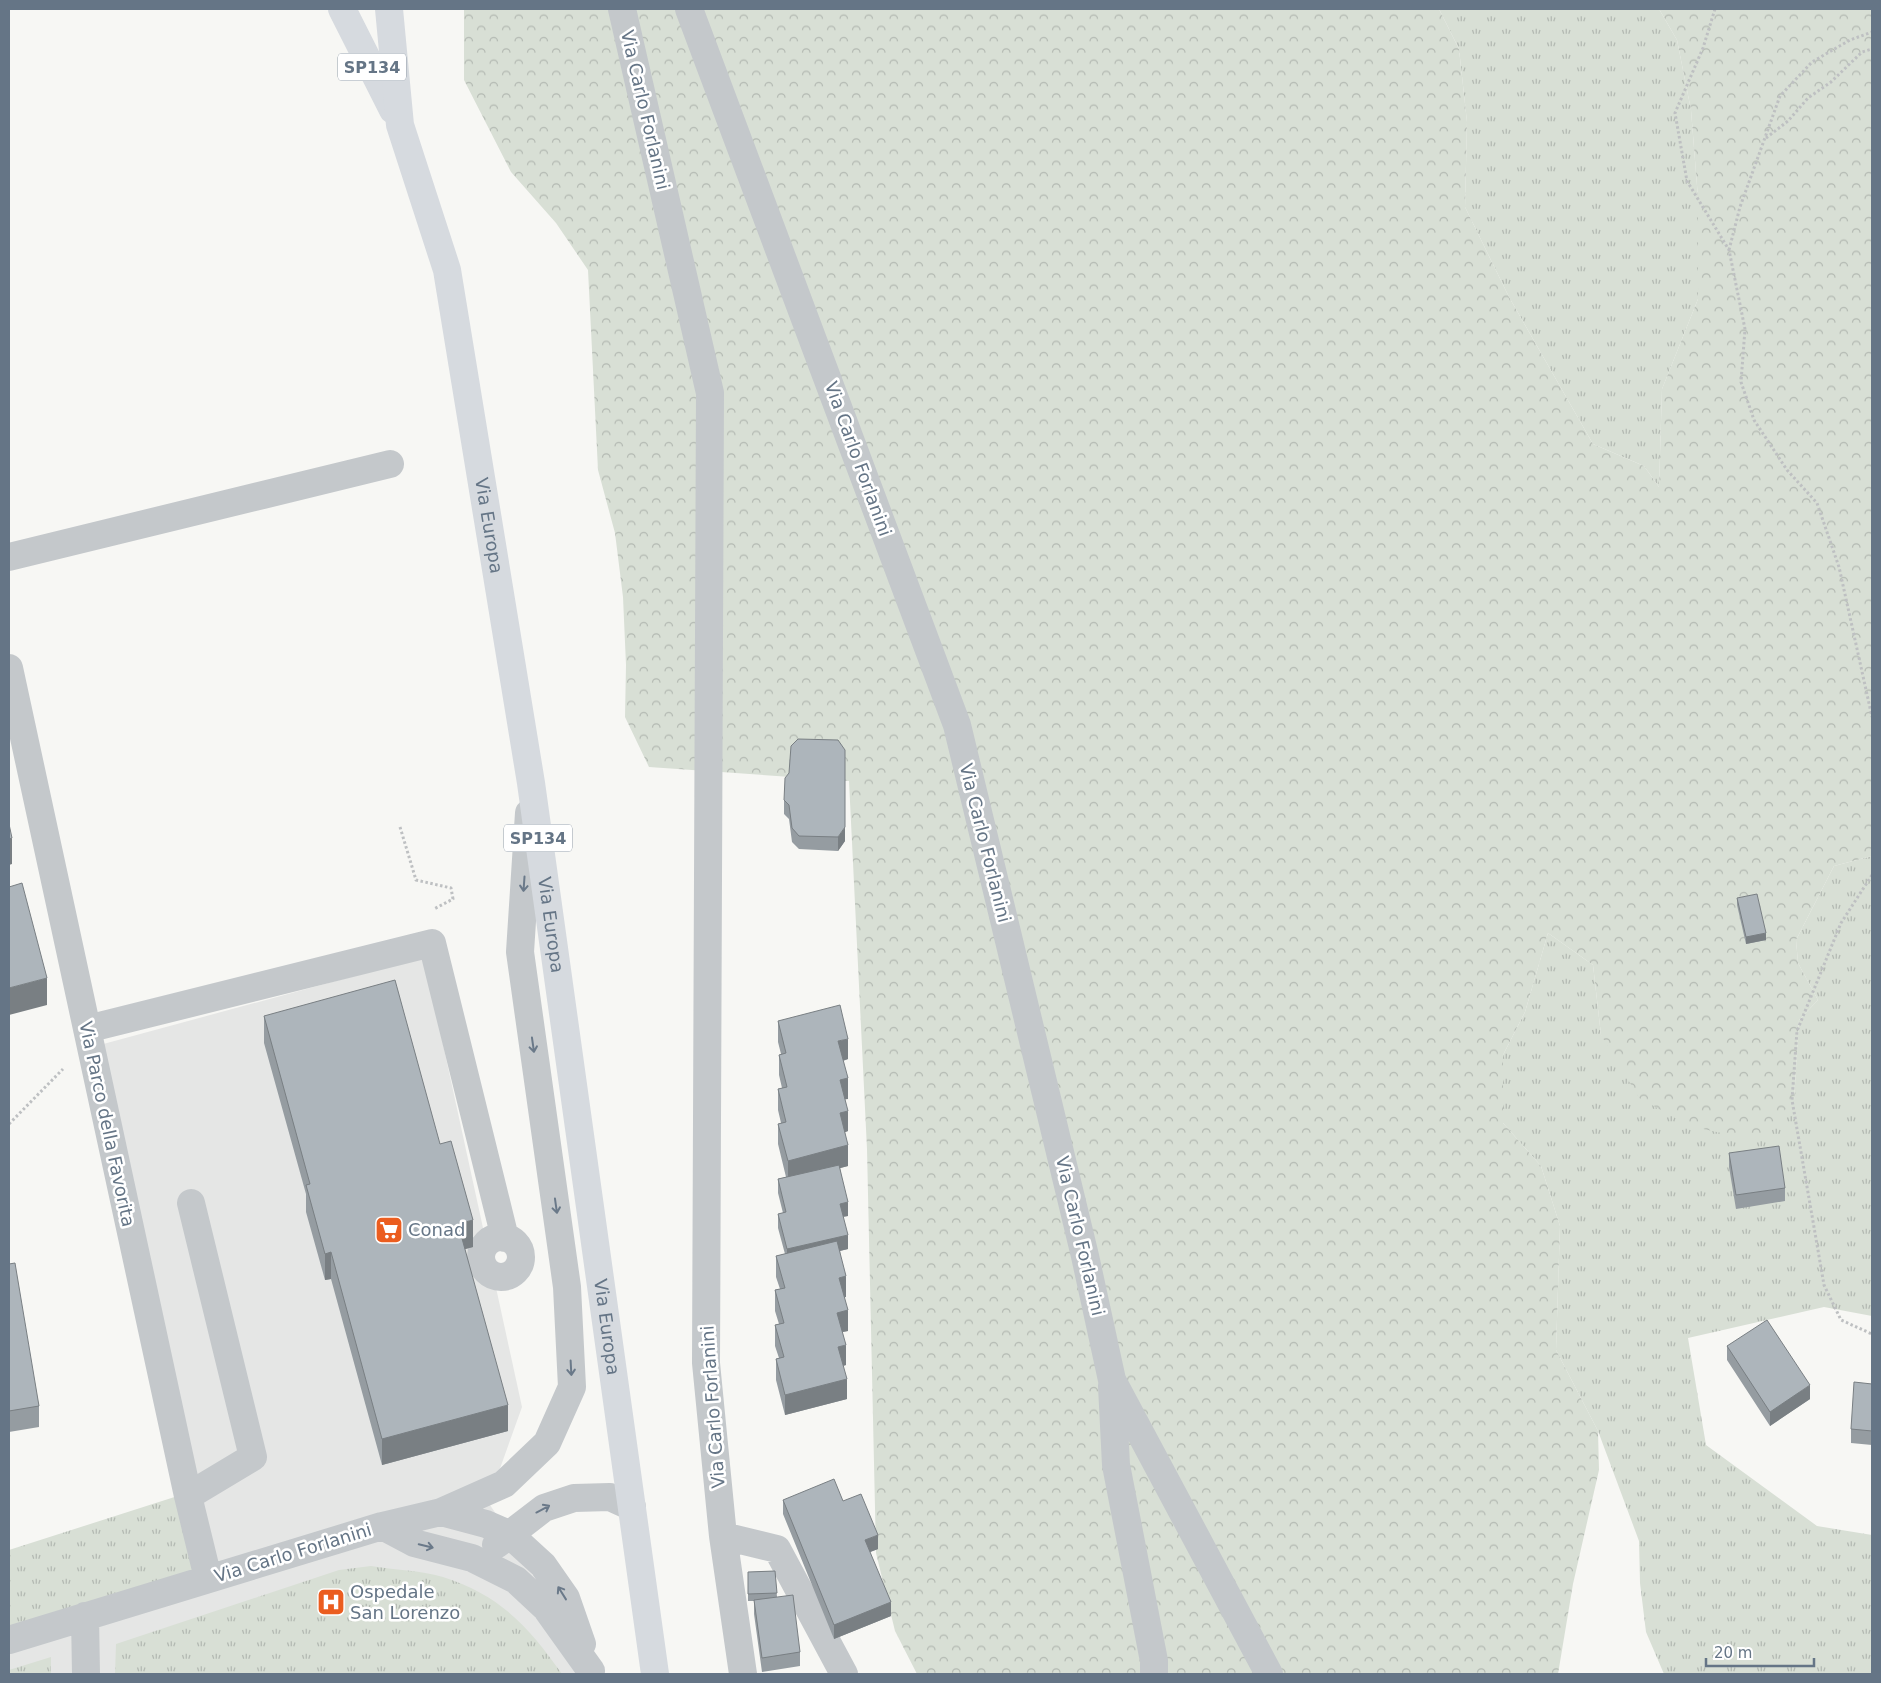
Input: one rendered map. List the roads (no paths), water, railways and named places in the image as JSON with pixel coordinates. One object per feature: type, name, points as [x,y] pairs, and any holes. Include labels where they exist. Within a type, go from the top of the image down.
[{"type":"main road","name":"Via Europa","points":[[342,9],[400,125],[447,270],[531,783],[655,1674]]},
{"type":"main road","name":"Via Europa","points":[[389,9],[400,125]]},
{"type":"street","name":"Via Carlo Forlanini","points":[[622,9],[710,393],[706,1363],[723,1536],[742,1674]]},
{"type":"street","name":"Via Carlo Forlanini","points":[[689,9],[957,725],[1085,1256],[1112,1380],[1268,1674]]},
{"type":"street","points":[[9,557],[390,464]]},
{"type":"street","name":"Via Parco della Favorita","points":[[9,668],[188,1496],[208,1578]]},
{"type":"street","points":[[382,1526],[441,1512],[504,1484],[546,1443],[572,1387],[567,1287],[520,952],[531,783]]},
{"type":"street","points":[[87,1029],[432,943],[505,1238]]},
{"type":"street","points":[[188,1496],[254,1457],[191,1203]]},
{"type":"street","points":[[1112,1380],[1116,1465],[1154,1661],[1154,1674]]},
{"type":"street","points":[[477,1560],[544,1508],[574,1498],[610,1497],[632,1507]]},
{"type":"street","name":"Via Carlo Forlanini","points":[[441,1512],[486,1524],[509,1534],[543,1565],[566,1598],[592,1673]]},
{"type":"street","name":"Via Carlo Forlanini","points":[[9,1640],[382,1526],[414,1543],[477,1560],[516,1580],[546,1608],[592,1673]]},
{"type":"street","points":[[723,1536],[777,1549],[844,1674]]},
{"type":"street","points":[[85,1616],[86,1674]]},
{"type":"place","name":"Conad","points":[[389,1230]]},
{"type":"place","name":"Ospedale San Lorenzo","points":[[331,1602]]}]
